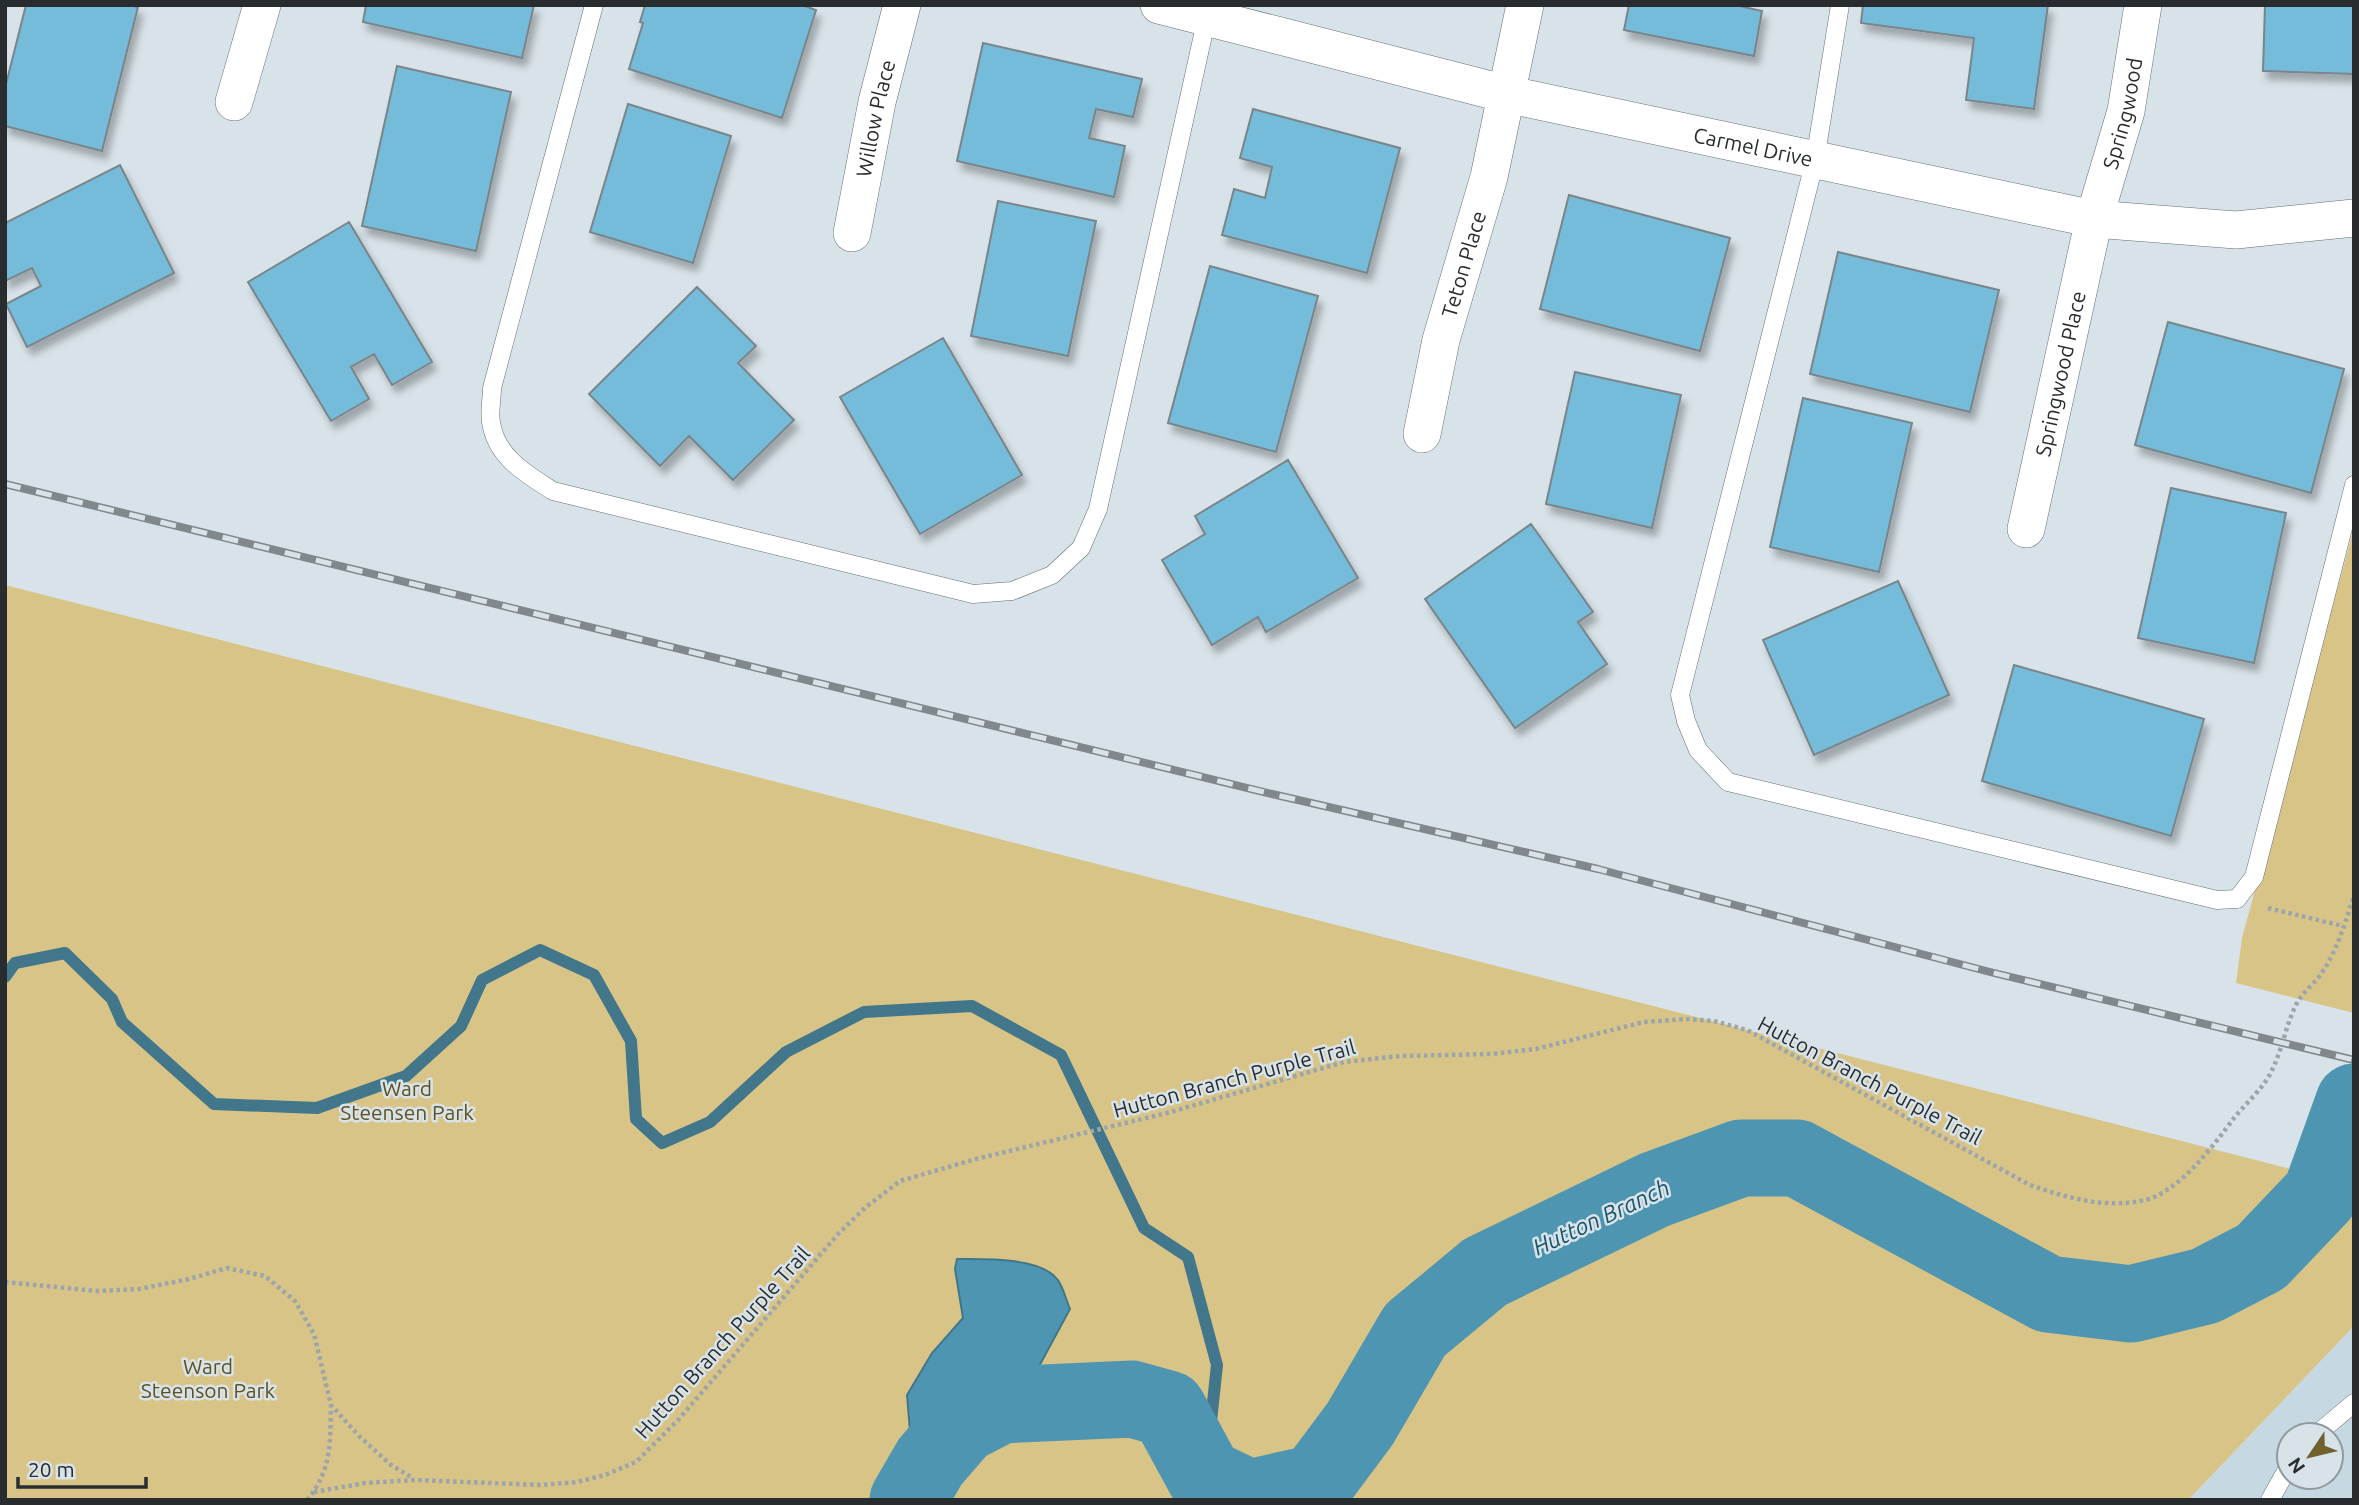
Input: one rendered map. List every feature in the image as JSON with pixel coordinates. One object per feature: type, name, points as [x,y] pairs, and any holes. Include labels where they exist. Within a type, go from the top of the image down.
[{"type":"street","points":[[234,102],[262,5]]},
{"type":"street","name":"Willow Place","points":[[852,233],[877,102],[902,5]]},
{"type":"street","name":"Carmel Drive","points":[[1159,5],[1506,94],[2094,219],[2236,230],[2354,218]]},
{"type":"street","name":"Teton Place","points":[[1422,434],[1441,340],[1489,177],[1525,5]]},
{"type":"street","name":"Springwood","points":[[2094,219],[2126,111],[2143,5]]},
{"type":"street","name":"Springwood Place","points":[[2026,529],[2094,219]]},
{"type":"lane","points":[[594,5],[492,388],[491,422],[502,453],[528,475],[553,491],[973,594],[1012,591],[1052,575],[1081,548],[1097,509],[1207,18]]},
{"type":"lane","points":[[1840,5],[1815,160],[1681,695],[1686,721],[1698,750],[1728,782],[2217,900],[2237,899],[2254,877],[2354,485]]},
{"type":"lane","points":[[2333,1421],[2354,1403]]},
{"type":"path","name":"Hutton Branch Purple Trail","points":[[314,1492],[365,1482],[415,1480],[541,1485],[577,1482],[605,1475],[636,1462],[679,1419],[838,1234],[866,1207],[900,1181],[1167,1112],[1344,1062],[1400,1056],[1491,1054],[1536,1049],[1644,1021],[1704,1020],[1747,1030],[2030,1185],[2066,1197],[2105,1203],[2147,1199],[2173,1186],[2211,1149],[2265,1082],[2299,999],[2319,976],[2334,952],[2354,896]]},
{"type":"path","points":[[2237,899],[2343,926]]},
{"type":"path","points":[[5,1282],[97,1291],[139,1289],[226,1268],[265,1276],[295,1301],[314,1334],[331,1405],[330,1457],[314,1492],[307,1500]]},
{"type":"path","points":[[331,1405],[359,1436],[391,1465],[415,1480]]},
{"type":"shaded area","points":[[2354,1326],[2354,1500],[2188,1500]]},
{"type":"green space","points":[[2354,528],[2354,1013],[2236,983],[2242,938]]},
{"type":"green space","name":"Ward Steensen Park","points":[[5,585],[2354,1185],[2354,1326],[2188,1500],[5,1500]]},
{"type":"water","points":[[957,1259],[1025,1263],[1049,1272],[1057,1279],[1070,1309],[1037,1370],[1050,1381],[1057,1383],[1095,1382],[1101,1394],[1102,1409],[1089,1418],[1061,1416],[991,1422],[943,1466],[918,1500],[884,1500],[879,1494],[911,1443],[907,1395],[932,1353],[963,1318],[955,1269]]},
{"type":"building","points":[[26,5],[138,7],[102,151],[5,126],[5,88]]},
{"type":"building","points":[[366,5],[534,5],[522,58],[363,22]]},
{"type":"building","points":[[645,5],[802,5],[816,10],[782,118],[629,69],[643,23],[640,22]]},
{"type":"building","points":[[1629,5],[1735,5],[1762,11],[1754,56],[1624,30]]},
{"type":"building","points":[[1863,5],[2048,5],[2034,109],[1966,100],[1974,38],[1861,23]]},
{"type":"building","points":[[2265,5],[2354,5],[2354,74],[2263,71]]},
{"type":"building","points":[[983,43],[1142,79],[1133,117],[1096,109],[1089,138],[1125,146],[1114,197],[957,161]]},
{"type":"building","points":[[397,66],[511,92],[476,251],[362,226]]},
{"type":"building","points":[[628,104],[731,136],[693,263],[590,232]]},
{"type":"building","points":[[1253,109],[1400,148],[1367,273],[1222,235],[1234,189],[1265,198],[1272,167],[1240,158]]},
{"type":"building","points":[[120,165],[174,273],[27,347],[6,304],[41,286],[32,268],[5,281],[5,223]]},
{"type":"building","points":[[1569,195],[1730,238],[1700,351],[1540,309]]},
{"type":"building","points":[[998,201],[1096,221],[1068,356],[971,336]]},
{"type":"building","points":[[349,222],[432,362],[392,385],[374,354],[351,367],[369,399],[331,421],[248,282]]},
{"type":"building","points":[[1838,252],[1999,290],[1970,412],[1810,374]]},
{"type":"building","points":[[1210,266],[1318,296],[1276,452],[1168,423]]},
{"type":"building","points":[[697,287],[756,346],[738,363],[794,420],[733,480],[689,436],[660,466],[589,394]]},
{"type":"building","points":[[2168,322],[2344,369],[2311,493],[2135,445]]},
{"type":"building","points":[[943,338],[1022,475],[920,534],[840,397]]},
{"type":"building","points":[[1575,372],[1681,395],[1652,528],[1546,504]]},
{"type":"building","points":[[1803,398],[1912,423],[1879,572],[1770,547]]},
{"type":"building","points":[[1288,460],[1358,578],[1266,632],[1258,617],[1212,645],[1162,560],[1205,534],[1195,516]]},
{"type":"building","points":[[2171,488],[2286,513],[2254,663],[2138,638]]},
{"type":"building","points":[[1531,524],[1593,612],[1578,622],[1607,664],[1515,728],[1425,599]]},
{"type":"building","points":[[1898,581],[1949,695],[1814,755],[1763,640]]},
{"type":"building","points":[[2014,665],[2204,719],[2171,836],[1982,781]]},
{"type":"waterway","points":[[5,977],[15,963],[65,953],[112,999],[122,1022],[214,1104],[317,1108],[406,1076],[461,1026],[482,980],[540,950],[594,975],[631,1041],[636,1119],[662,1143],[710,1122],[786,1052],[864,1012],[972,1006],[1061,1055],[1144,1228],[1188,1257],[1217,1365],[1205,1477]]},
{"type":"waterway","name":"Hutton Branch","points":[[908,1500],[930,1462],[962,1425],[1001,1405],[1132,1399],[1168,1409],[1205,1477],[1249,1498],[1316,1483],[1360,1424],[1415,1330],[1485,1272],[1654,1190],[1741,1158],[1797,1158],[2048,1294],[2131,1304],[2205,1286],[2261,1257],[2321,1194],[2354,1102]]},
{"type":"railway","points":[[5,484],[1272,794],[1598,869],[1990,972],[2354,1060]]},
{"type":"park label","name":"Ward Steenson Park","points":[[208,1378]]}]
